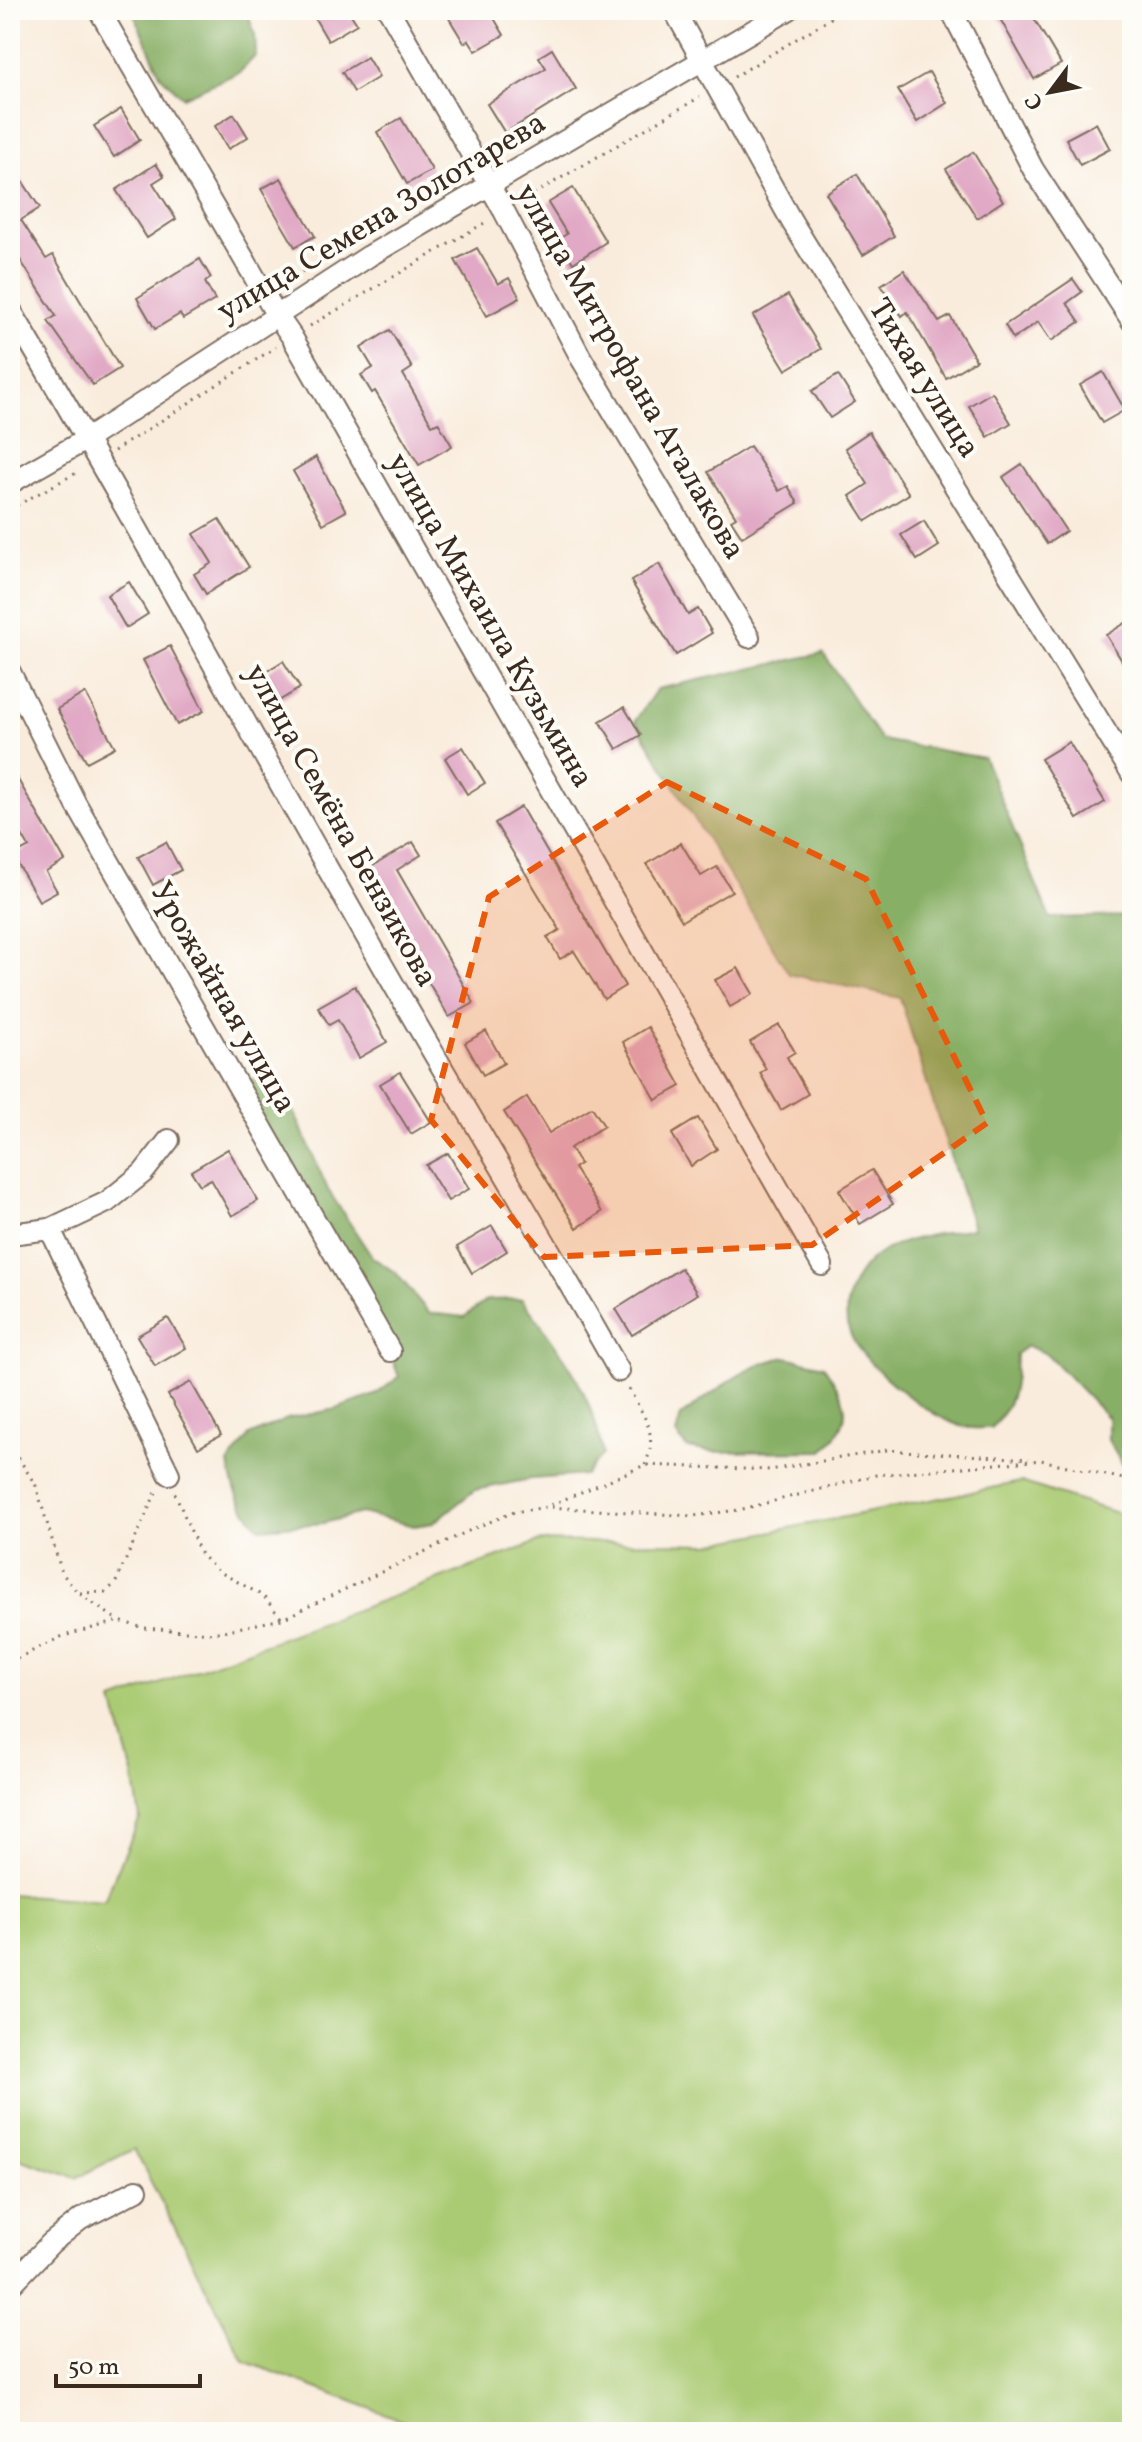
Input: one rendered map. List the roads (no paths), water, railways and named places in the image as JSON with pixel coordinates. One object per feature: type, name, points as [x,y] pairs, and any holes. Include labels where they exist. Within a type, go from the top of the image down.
[{"type":"street","name":"улица Михаила Кузьмина","points":[[99,10],[292,337],[822,1265]]},
{"type":"street","name":"улица Митрофана Агалакова","points":[[389,10],[504,211],[581,358],[749,637]]},
{"type":"street","name":"Тихая улица","points":[[674,10],[792,222],[1132,774]]},
{"type":"street","name":"улица Семена Золотарева","points":[[10,483],[87,439],[276,314],[788,10]]},
{"type":"street","points":[[951,10],[1033,169],[1132,321]]},
{"type":"street","name":"улица Семёна Бензикова","points":[[10,309],[99,460],[387,973],[525,1204],[619,1371]]},
{"type":"street","name":"Урожайная улица","points":[[10,672],[76,804],[390,1351]]},
{"type":"street","points":[[10,1234],[50,1229],[107,1202],[143,1173],[169,1140]]},
{"type":"street","points":[[50,1229],[169,1474]]},
{"type":"street","points":[[10,2286],[51,2243],[81,2219],[137,2190]]}]
